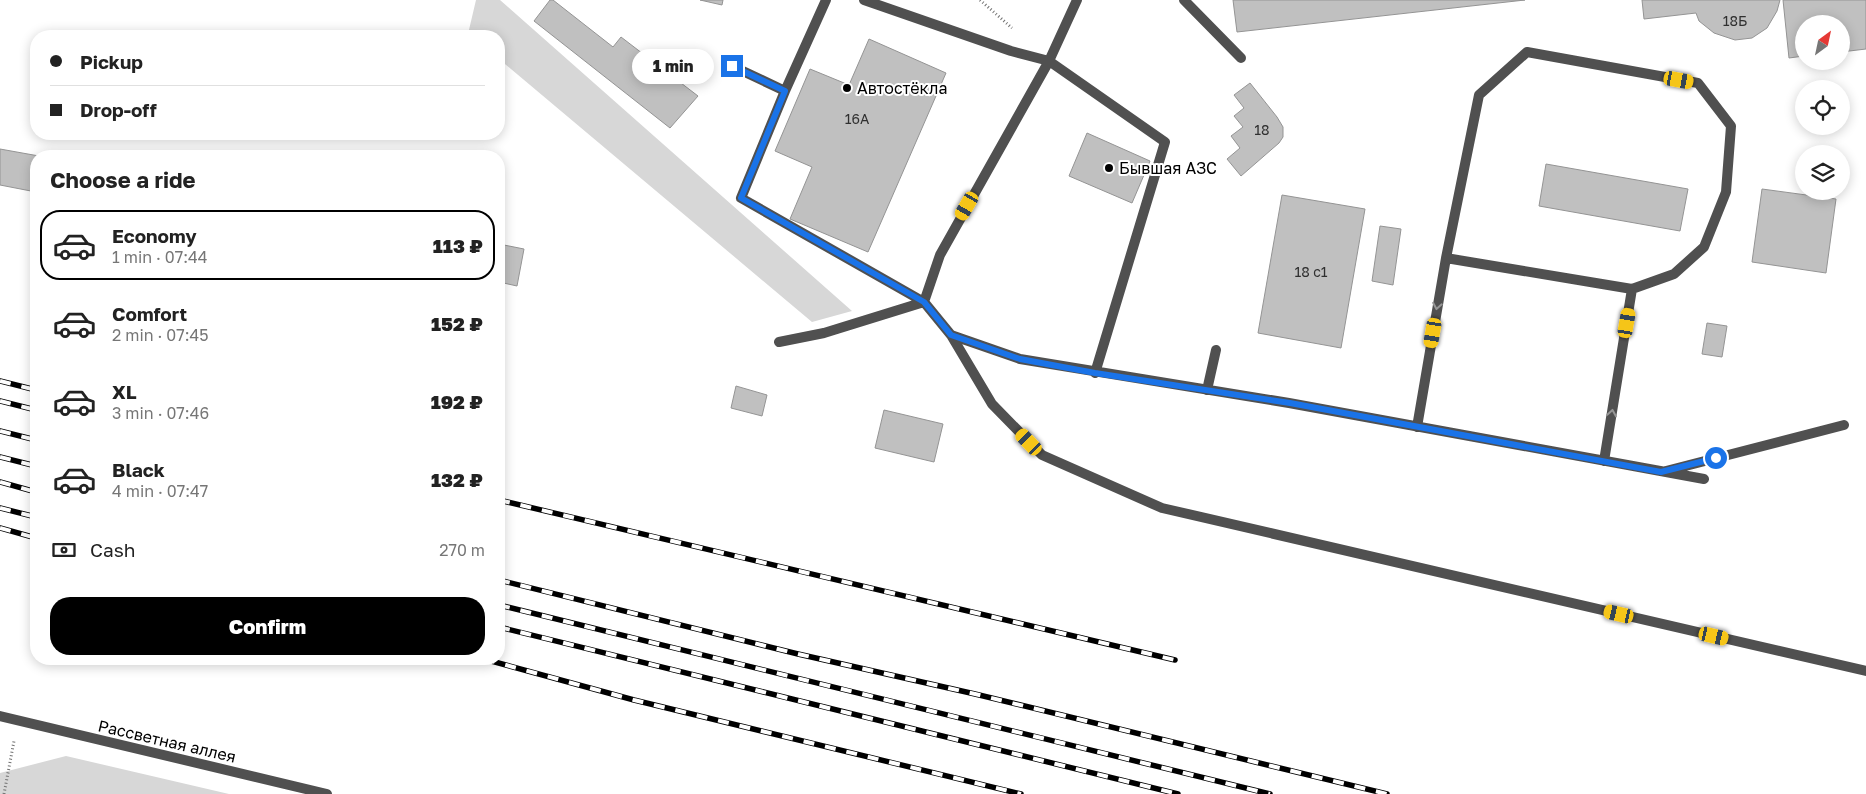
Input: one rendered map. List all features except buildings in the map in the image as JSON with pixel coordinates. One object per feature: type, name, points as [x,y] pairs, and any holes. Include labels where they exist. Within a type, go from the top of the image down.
[{"type":"street","points":[[826,0],[785,91],[741,198],[924,302],[951,335],[992,404],[1042,455],[1162,508],[1866,671]]},
{"type":"street","points":[[864,0],[1011,51],[1049,61],[1165,142],[1095,373]]},
{"type":"street","points":[[924,302],[940,255],[1049,61],[1077,0]]},
{"type":"street","points":[[1184,0],[1241,58]]},
{"type":"street","points":[[1417,427],[1446,258],[1479,95],[1527,52],[1698,83],[1731,126],[1726,192],[1704,247],[1674,274],[1632,289],[1446,258]]},
{"type":"street","points":[[732,66],[785,91]]},
{"type":"street","points":[[1604,461],[1632,289]]},
{"type":"street","points":[[779,342],[824,332],[924,302]]},
{"type":"street","points":[[951,335],[1020,359],[1095,373],[1290,403],[1704,479]]},
{"type":"street","points":[[1207,390],[1216,350]]},
{"type":"street","points":[[1661,472],[1844,425]]},
{"type":"street","name":"Рассветная аллея","points":[[0,716],[327,794]]},
{"type":"path","points":[[980,0],[1015,31]]},
{"type":"path","points":[[4,794],[18,721]]},
{"type":"shaded area","points":[[476,0],[500,0],[852,311],[812,322],[505,64],[505,30],[469,30]]},
{"type":"shaded area","points":[[66,756],[229,794],[0,794],[0,773]]},
{"type":"railway","points":[[0,381],[30,388]]},
{"type":"railway","points":[[0,401],[30,408]]},
{"type":"railway","points":[[0,431],[30,438]]},
{"type":"railway","points":[[0,457],[30,464]]},
{"type":"railway","points":[[0,482],[30,490]]},
{"type":"railway","points":[[505,501],[1175,660]]},
{"type":"railway","points":[[0,508],[30,516]]},
{"type":"railway","points":[[0,528],[30,536]]},
{"type":"railway","points":[[505,581],[798,654],[975,694],[1387,794]]},
{"type":"railway","points":[[505,606],[1270,794]]},
{"type":"railway","points":[[505,628],[1178,794]]},
{"type":"railway","points":[[505,665],[634,700],[1021,794]]},
{"type":"place","name":"Автостёкла","points":[[847,88]]},
{"type":"place","name":"Бывшая АЗС","points":[[1109,168]]},
{"type":"route","points":[[732,66],[785,91],[741,198],[924,302],[951,335],[1020,359],[1095,373],[1290,403],[1661,472],[1716,458]]}]
